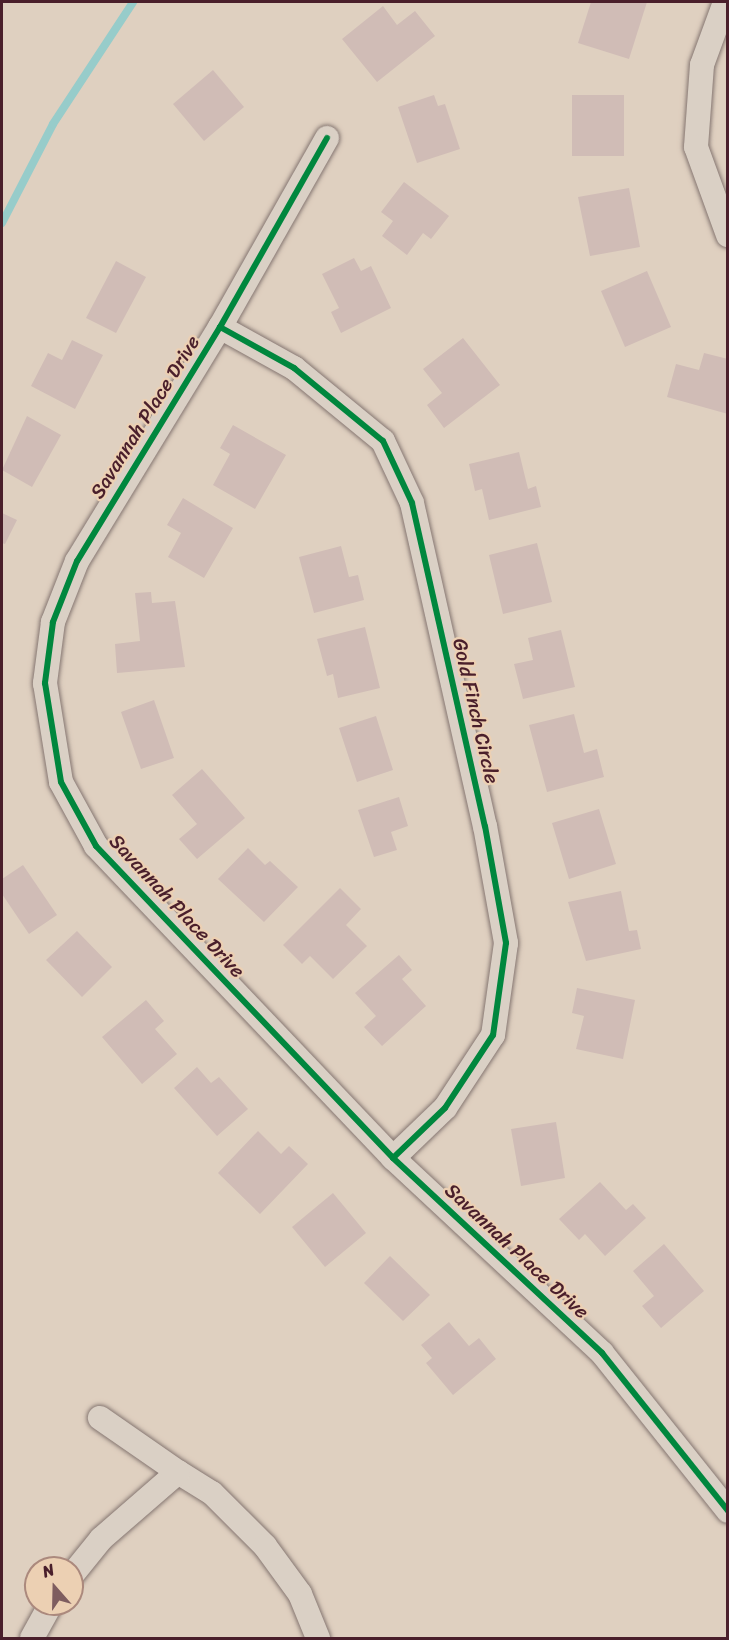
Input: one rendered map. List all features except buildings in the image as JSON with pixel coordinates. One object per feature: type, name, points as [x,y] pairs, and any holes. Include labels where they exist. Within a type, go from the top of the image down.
[{"type":"street","points":[[725,2],[702,65],[696,147],[728,236]]},
{"type":"street","name":"Savannah Place Drive","points":[[327,138],[220,327],[77,561],[52,622],[45,683],[61,782],[96,846],[393,1158],[602,1353],[728,1511]]},
{"type":"street","name":"Gold Finch Circle","points":[[220,327],[294,368],[383,441],[412,503],[485,826],[506,943],[493,1035],[445,1108],[393,1158]]},
{"type":"street","points":[[100,1418],[212,1493],[265,1546],[300,1594],[318,1638]]},
{"type":"street","points":[[84,1560],[101,1539],[178,1472]]},
{"type":"street","points":[[32,1638],[44,1616]]},
{"type":"waterway","points":[[2,223],[53,124],[133,2]]},
{"type":"cycle path","points":[[327,138],[220,327],[77,561],[53,622],[45,683],[61,782],[96,846],[393,1158],[602,1353],[728,1511]]},
{"type":"cycle path","points":[[220,327],[294,368],[383,441],[412,503],[485,826],[506,943],[493,1035],[445,1108],[393,1158]]}]
